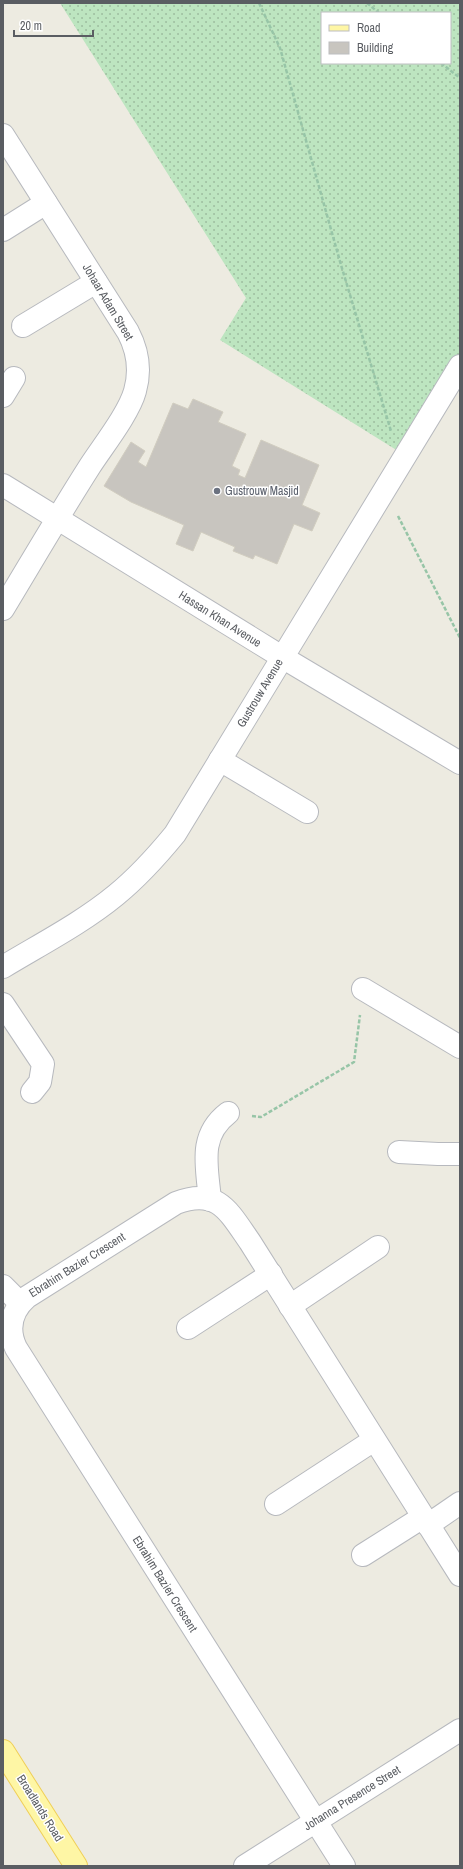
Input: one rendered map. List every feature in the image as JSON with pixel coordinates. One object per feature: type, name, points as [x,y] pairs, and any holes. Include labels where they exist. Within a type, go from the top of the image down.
[{"type":"main road","name":"Broadlands Road","points":[[3,1751],[76,1866]]},
{"type":"street","name":"Johaar Adam Street","points":[[3,135],[134,343],[139,368],[138,380],[130,404],[57,518],[3,609]]},
{"type":"street","points":[[3,230],[46,203]]},
{"type":"street","points":[[23,326],[96,282]]},
{"type":"street","name":"Gustrouw Avenue","points":[[3,967],[92,913],[137,877],[175,834],[460,366]]},
{"type":"street","name":"Hassan Khan Avenue","points":[[3,484],[282,658],[460,763]]},
{"type":"street","points":[[220,760],[307,812]]},
{"type":"street","points":[[363,989],[460,1047]]},
{"type":"street","points":[[3,1004],[43,1064],[40,1082],[32,1092]]},
{"type":"street","points":[[210,1200],[206,1155],[209,1134],[217,1121],[228,1113]]},
{"type":"street","points":[[399,1152],[460,1154]]},
{"type":"street","name":"Ebrahim Bazier Crescent","points":[[344,1866],[16,1348],[11,1336],[11,1323],[20,1303],[27,1297],[176,1203],[187,1199],[199,1198],[210,1200],[226,1209],[271,1274],[460,1575]]},
{"type":"street","points":[[290,1306],[378,1247]]},
{"type":"street","points":[[188,1328],[271,1274]]},
{"type":"street","points":[[3,1286],[20,1303]]},
{"type":"street","points":[[276,1504],[374,1440]]},
{"type":"street","points":[[363,1555],[460,1503]]},
{"type":"street","name":"Johanna Presence Street","points":[[245,1866],[460,1730]]},
{"type":"path","points":[[258,3],[280,48],[341,265],[392,433]]},
{"type":"path","points":[[367,3],[378,12]]},
{"type":"path","points":[[442,64],[460,78]]},
{"type":"path","points":[[384,490],[460,638]]},
{"type":"path","points":[[228,1113],[261,1117],[354,1062],[363,989]]},
{"type":"green space","points":[[60,3],[460,3],[460,389],[451,384],[406,456],[220,340],[246,298]]},
{"type":"building","points":[[193,399],[223,412],[218,422],[246,434],[232,466],[240,470],[238,475],[245,478],[261,440],[319,465],[302,505],[320,513],[312,531],[294,524],[277,564],[255,555],[253,559],[233,551],[235,547],[201,532],[193,551],[176,544],[184,525],[131,502],[104,486],[131,442],[145,451],[138,462],[146,467],[173,403],[188,409]]},
{"type":"place","name":"Gustrouw Masjid","points":[[217,491]]}]
